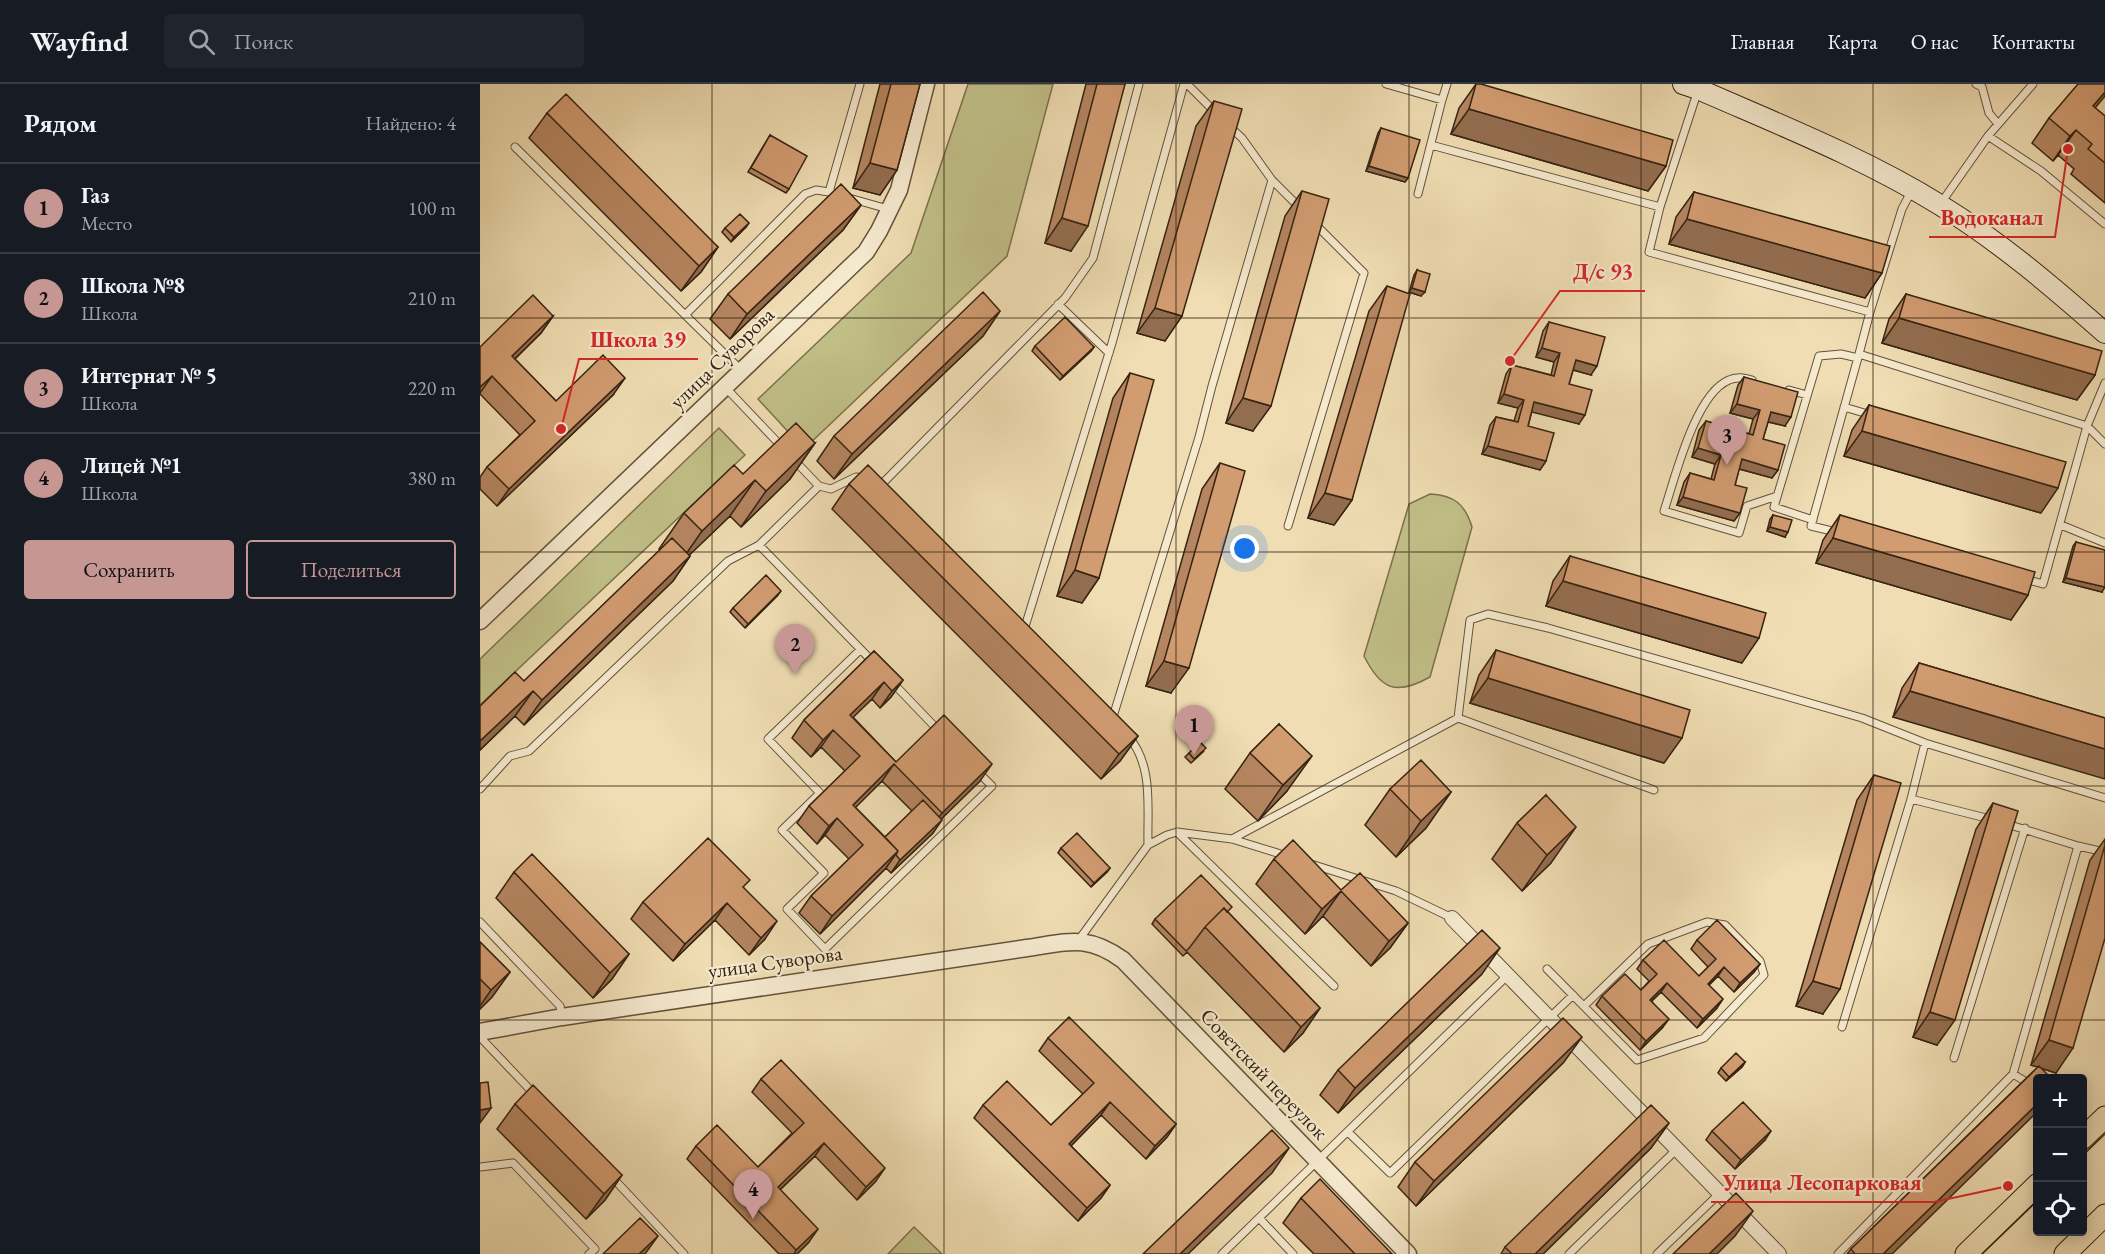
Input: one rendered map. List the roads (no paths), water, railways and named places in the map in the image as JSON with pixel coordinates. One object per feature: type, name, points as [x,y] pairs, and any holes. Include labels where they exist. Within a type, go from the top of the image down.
[{"type":"main road","points":[[1691,86],[1847,155],[1940,205],[2018,260],[2105,333]]},
{"type":"main road","points":[[2087,1132],[2105,1117]]},
{"type":"main road","points":[[1966,1254],[2033,1188]]},
{"type":"main road","points":[[2066,1254],[2105,1215]]},
{"type":"street","name":"улица Суворова","points":[[480,621],[866,252],[899,190],[926,84]]},
{"type":"street","points":[[1452,918],[1779,1254]]},
{"type":"street","name":"улица Суворова","points":[[480,1034],[562,1017],[1078,941]]},
{"type":"street","name":"Советский переулок","points":[[1078,941],[1109,950],[1123,960],[1408,1254]]},
{"type":"lane","points":[[829,192],[860,84]]},
{"type":"lane","points":[[881,485],[1058,304],[1093,258],[1139,84]]},
{"type":"lane","points":[[1024,630],[1109,353],[1185,84],[1218,115]]},
{"type":"lane","points":[[1386,84],[1442,100]]},
{"type":"lane","points":[[1418,194],[1447,84]]},
{"type":"lane","points":[[1976,84],[1982,87],[1989,113],[1998,124]]},
{"type":"lane","points":[[1940,205],[1988,136],[2033,84]]},
{"type":"lane","points":[[1691,86],[1649,252],[1870,312]]},
{"type":"lane","points":[[1226,123],[1242,138],[1272,180],[1305,214]]},
{"type":"lane","points":[[1988,136],[2041,171],[2105,224]]},
{"type":"lane","points":[[1431,145],[1660,207]]},
{"type":"lane","points":[[515,147],[742,371]]},
{"type":"lane","points":[[1112,720],[1199,437],[1272,180]]},
{"type":"lane","points":[[685,315],[805,194],[816,190],[829,192],[890,210]]},
{"type":"lane","points":[[1846,535],[1811,526],[1870,312],[1902,209],[1912,190]]},
{"type":"lane","points":[[1288,526],[1364,273],[1314,222]]},
{"type":"lane","points":[[1058,304],[1109,353]]},
{"type":"lane","points":[[1813,520],[1774,507],[1819,356],[1841,354],[1859,356],[2087,426],[2105,444]]},
{"type":"lane","points":[[1764,384],[1742,378],[1732,378],[1715,390],[1688,436],[1664,511],[1739,533],[1747,506],[1777,496]]},
{"type":"lane","points":[[2020,578],[2043,584],[2061,525],[2072,474],[2087,426],[2105,382]]},
{"type":"lane","points":[[725,387],[819,486],[831,489],[856,477],[881,485],[888,493]]},
{"type":"lane","points":[[1785,389],[1807,395]]},
{"type":"lane","points":[[1844,407],[1878,417]]},
{"type":"lane","points":[[2061,471],[2072,474]]},
{"type":"lane","points":[[480,789],[510,756],[530,751],[728,561],[759,545],[819,486]]},
{"type":"lane","points":[[2061,525],[2105,543]]},
{"type":"lane","points":[[759,545],[877,667]]},
{"type":"lane","points":[[1458,718],[1470,620],[1488,614],[1862,718],[1925,743],[2105,798]]},
{"type":"lane","points":[[1016,622],[1032,638]]},
{"type":"lane","points":[[860,650],[768,739],[820,794],[782,830],[824,873],[787,909],[825,949],[992,786],[968,761]]},
{"type":"lane","points":[[885,675],[943,735]]},
{"type":"lane","points":[[1104,712],[1140,751],[1146,770],[1148,845]]},
{"type":"lane","points":[[1232,839],[1458,718],[1654,790]]},
{"type":"lane","points":[[1842,1027],[1911,799],[1925,743]]},
{"type":"lane","points":[[1911,799],[2025,828],[2078,846],[2105,852]]},
{"type":"lane","points":[[1954,1058],[2025,828]]},
{"type":"lane","points":[[1177,832],[1334,986]]},
{"type":"lane","points":[[1078,941],[1148,845],[1177,832],[1232,839],[1396,891],[1452,918]]},
{"type":"lane","points":[[1838,1254],[2013,1074],[2078,846]]},
{"type":"lane","points":[[480,922],[560,1006],[562,1017]]},
{"type":"lane","points":[[1547,969],[1637,1060],[1704,1038],[1764,975],[1760,961],[1725,925],[1707,922],[1648,944],[1584,1006]]},
{"type":"lane","points":[[1222,1254],[1508,975]]},
{"type":"lane","points":[[1348,1132],[1390,1173],[1573,995]]},
{"type":"lane","points":[[480,1034],[541,1102]]},
{"type":"lane","points":[[2013,1074],[2033,1086]]},
{"type":"lane","points":[[1569,1254],[1677,1149]]},
{"type":"lane","points":[[480,1167],[513,1163],[595,1249],[589,1254]]},
{"type":"lane","points":[[605,1170],[684,1254]]},
{"type":"lane","points":[[1657,1254],[1720,1193]]},
{"type":"lane","points":[[1259,1218],[1293,1254]]},
{"type":"tram line","points":[[2087,1151],[2105,1134]]},
{"type":"tram line","points":[[1982,1254],[2033,1205]]},
{"type":"place","name":"Водоканал","points":[[2068,149]]},
{"type":"place","name":"Д/с 93","points":[[1510,361]]},
{"type":"place","name":"Школа 39","points":[[561,429]]},
{"type":"place","name":"Интернат № 5","points":[[1727,465]]},
{"type":"place","name":"Школа №8","points":[[795,674]]},
{"type":"place","name":"Газ","points":[[1194,755]]},
{"type":"place","name":"Улица Лесопарковая","points":[[2008,1186]]},
{"type":"place","name":"Лицей №1","points":[[753,1219]]}]
